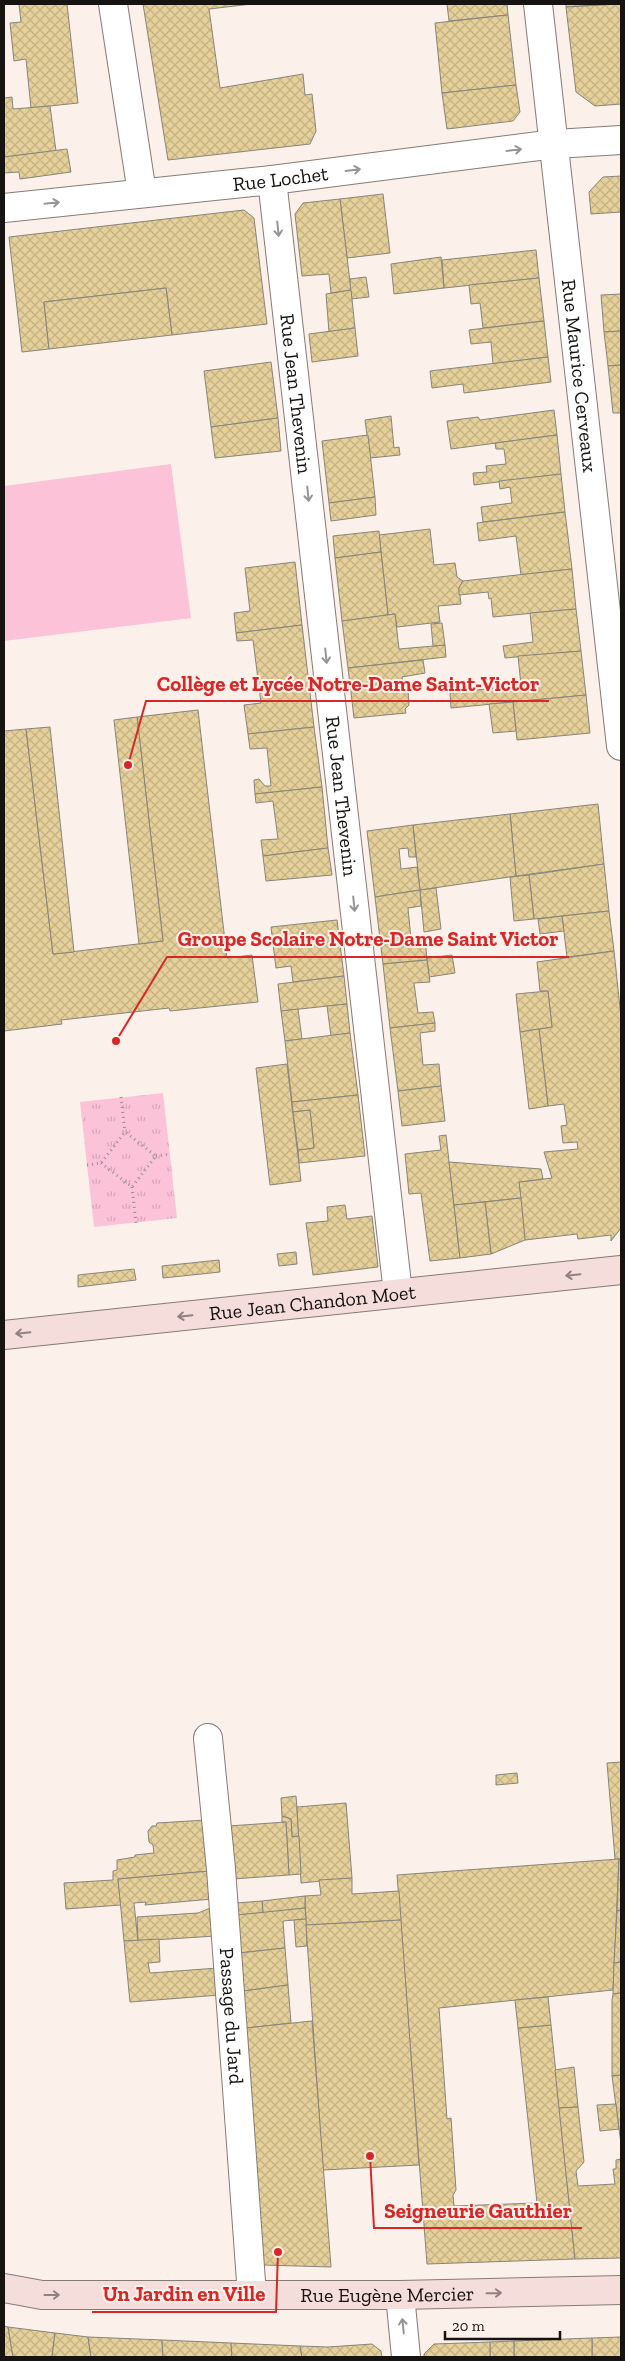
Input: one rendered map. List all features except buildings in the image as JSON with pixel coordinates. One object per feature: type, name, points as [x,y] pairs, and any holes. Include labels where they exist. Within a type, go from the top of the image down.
[{"type":"main road","name":"Rue Jean Chandon Moet","points":[[4,1335],[621,1270]]},
{"type":"main road","name":"Rue Eugène Mercier","points":[[4,2288],[42,2295],[400,2295],[621,2290]]},
{"type":"street","points":[[113,4],[142,193]]},
{"type":"street","name":"Rue Maurice Cerveaux","points":[[538,4],[621,746]]},
{"type":"street","name":"Rue Lochet","points":[[4,208],[272,180],[555,144],[621,140]]},
{"type":"street","name":"Rue Jean Thevenin","points":[[272,180],[398,1293]]},
{"type":"street","name":"Passage du Jard","points":[[208,1738],[221,1870],[252,2295]]},
{"type":"street","points":[[400,2295],[406,2357]]},
{"type":"path","points":[[87,1165],[101,1163],[125,1132],[121,1097]]},
{"type":"path","points":[[125,1132],[156,1156]]},
{"type":"path","points":[[136,1222],[132,1187],[156,1156],[170,1154]]},
{"type":"path","points":[[101,1163],[132,1187]]},
{"type":"green space","points":[[171,464],[191,618],[4,641],[4,486]]},
{"type":"green space","points":[[163,1093],[177,1218],[94,1227],[80,1102]]},
{"type":"place","name":"Collège et Lycée Notre-Dame Saint-Victor","points":[[128,765]]},
{"type":"place","name":"Groupe Scolaire Notre-Dame Saint Victor","points":[[116,1041]]},
{"type":"place","name":"Seigneurie Gauthier","points":[[370,2156]]},
{"type":"place","name":"Un Jardin en Ville","points":[[278,2252]]}]
